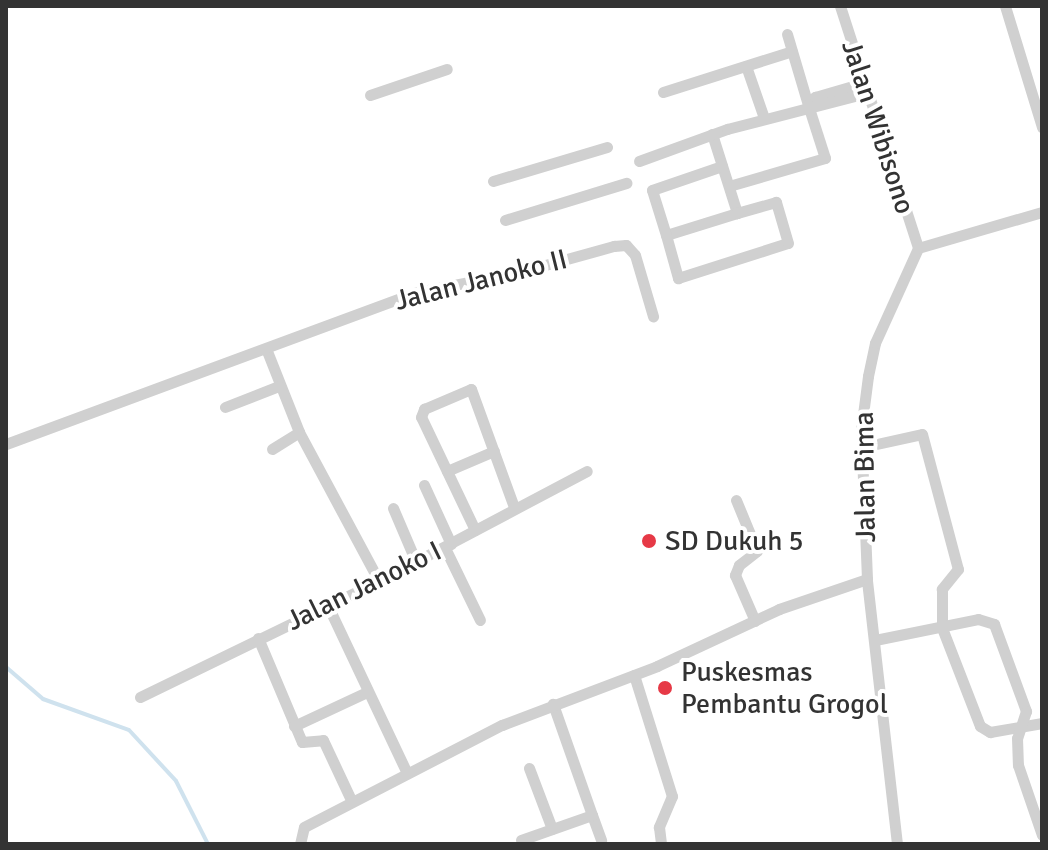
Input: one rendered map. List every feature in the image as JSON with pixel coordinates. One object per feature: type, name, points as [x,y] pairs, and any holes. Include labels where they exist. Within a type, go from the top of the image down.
[{"type":"street","name":"Jalan Wibisono","points":[[840,6],[918,248]]},
{"type":"street","points":[[1005,6],[1042,127]]},
{"type":"street","points":[[729,186],[825,158],[787,34]]},
{"type":"street","points":[[663,92],[792,51]]},
{"type":"street","points":[[746,66],[764,118]]},
{"type":"street","points":[[370,95],[447,69]]},
{"type":"street","points":[[639,161],[764,118],[808,105],[818,107],[865,88]]},
{"type":"street","points":[[712,134],[737,213]]},
{"type":"street","points":[[493,181],[607,147]]},
{"type":"street","points":[[666,235],[776,202],[788,243],[678,278],[652,190],[722,166]]},
{"type":"street","points":[[505,220],[626,183]]},
{"type":"street","points":[[918,248],[1042,212]]},
{"type":"street","name":"Jalan Janoko II","points":[[6,444],[226,360],[267,351],[418,292],[520,272],[620,245],[635,255],[653,316]]},
{"type":"street","name":"Jalan Bima","points":[[897,844],[867,579],[863,404],[875,343],[918,248]]},
{"type":"street","points":[[267,351],[299,432],[379,581]]},
{"type":"street","points":[[225,407],[279,386]]},
{"type":"street","points":[[475,530],[421,413],[471,389],[514,507]]},
{"type":"street","points":[[272,449],[299,432]]},
{"type":"street","points":[[863,447],[922,434],[958,569],[942,589],[942,628],[980,726],[990,732],[1042,723]]},
{"type":"street","points":[[447,471],[494,451]]},
{"type":"street","name":"Jalan Janoko I","points":[[140,697],[379,581],[587,471]]},
{"type":"street","points":[[424,485],[480,620]]},
{"type":"street","points":[[736,500],[757,551],[739,565],[735,575],[755,621]]},
{"type":"street","points":[[393,508],[416,562]]},
{"type":"street","points":[[300,844],[304,827],[407,773],[553,704],[657,666],[755,621],[867,579]]},
{"type":"street","points":[[328,606],[407,773]]},
{"type":"street","points":[[875,640],[978,619],[994,624],[1024,704],[1018,765],[1042,835]]},
{"type":"street","points":[[258,638],[294,726],[305,745],[323,740],[352,802]]},
{"type":"street","points":[[634,675],[672,796],[659,827],[661,844]]},
{"type":"street","points":[[294,726],[367,692]]},
{"type":"street","points":[[553,704],[601,840]]},
{"type":"street","points":[[529,768],[552,829]]},
{"type":"street","points":[[521,840],[592,815]]},
{"type":"waterway","points":[[6,667],[43,699],[129,730],[176,781],[208,844]]},
{"type":"place","name":"SD Dukuh 5","points":[[649,541]]},
{"type":"place","name":"Puskesmas Pembantu Grogol","points":[[665,688]]}]
